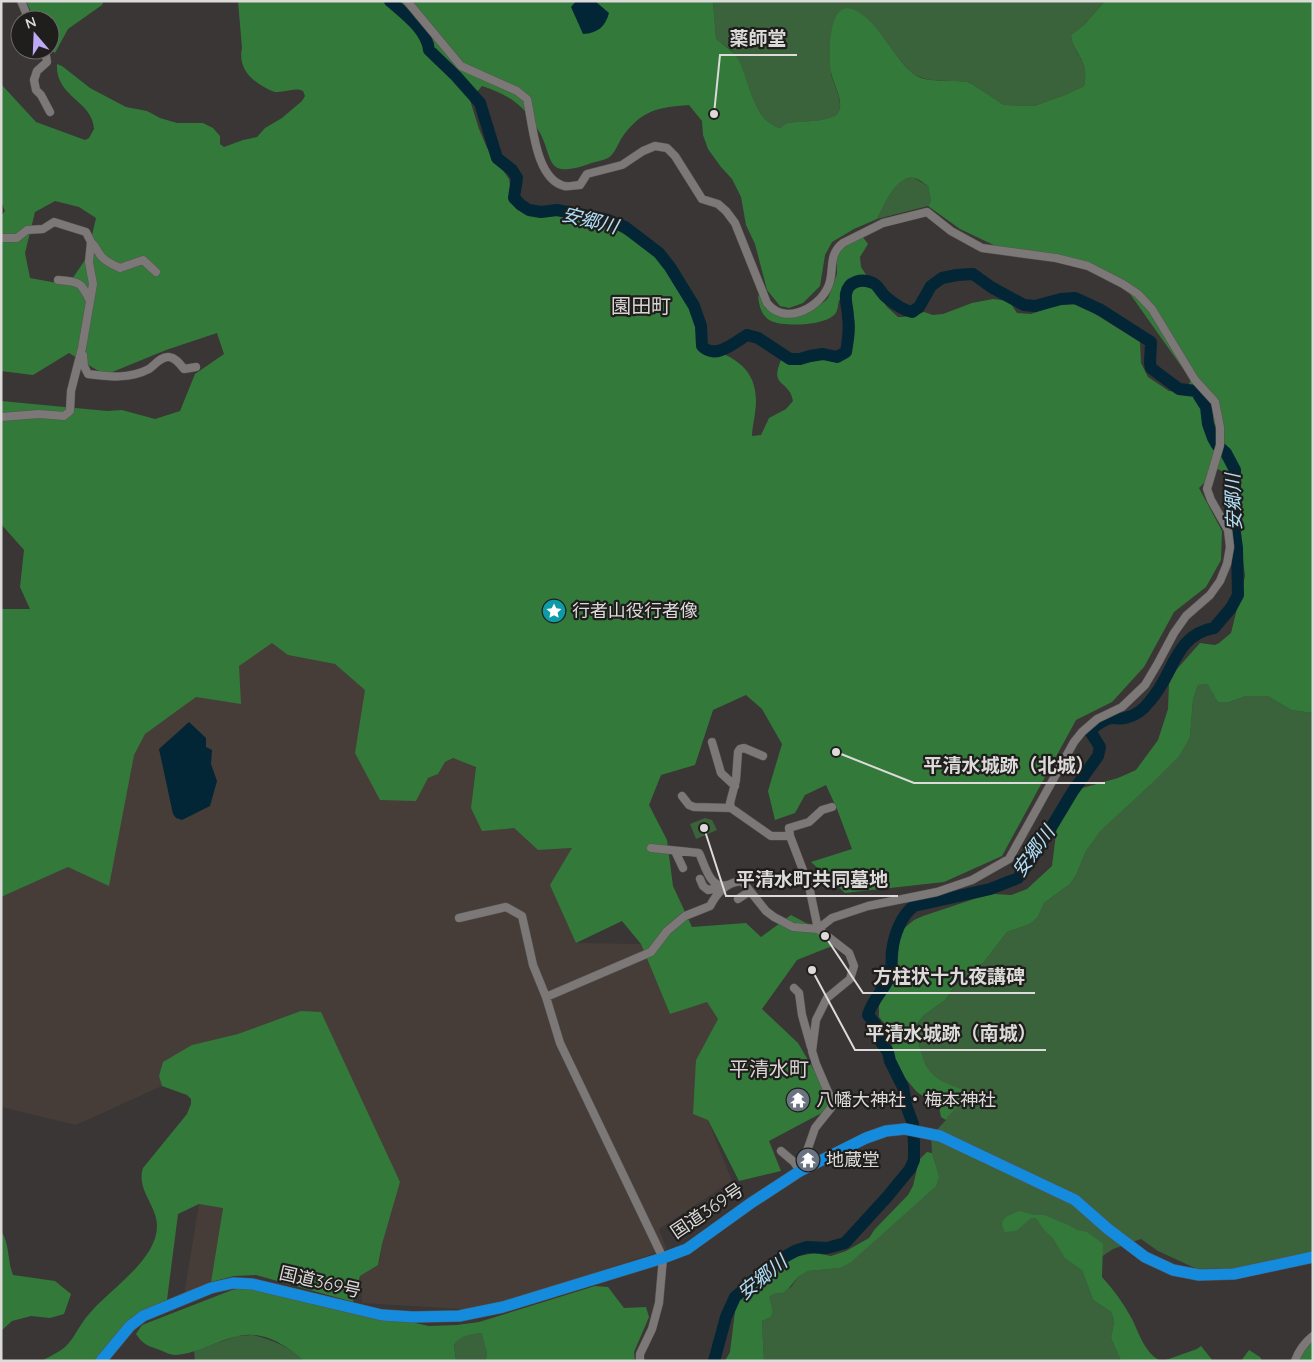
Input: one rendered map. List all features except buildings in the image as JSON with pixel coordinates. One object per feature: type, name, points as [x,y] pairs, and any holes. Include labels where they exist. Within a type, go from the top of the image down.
[{"type":"highway","name":"国道369号","points":[[101,1361],[130,1326],[143,1316],[211,1288],[233,1283],[252,1284],[382,1315],[412,1317],[459,1316],[503,1307],[663,1258],[687,1248],[800,1171],[866,1138],[886,1131],[905,1129],[938,1135],[1075,1200],[1108,1230],[1145,1257],[1173,1270],[1198,1275],[1234,1274],[1313,1257]]},
{"type":"street","points":[[407,1],[462,66],[517,91],[527,99],[541,163],[548,177],[564,186],[580,185],[587,174],[622,165],[643,151],[655,146],[666,148],[675,156],[702,199],[718,204],[736,223],[767,303],[779,313],[792,314],[808,308],[823,295],[830,282],[832,259],[839,245],[882,223],[927,212],[951,231],[982,248],[1056,258],[1088,266],[1123,284],[1138,294],[1158,317],[1173,346],[1195,380],[1215,402],[1220,427],[1220,448],[1207,489],[1228,530],[1230,547],[1227,564],[1220,581],[1210,595],[1186,616],[1174,633],[1158,664],[1144,685],[1122,707],[1097,718],[1078,737],[1009,859],[972,880],[937,892],[868,906],[832,918],[818,929]]},
{"type":"street","points":[[47,60],[47,62],[37,71],[34,80],[36,90],[41,95],[50,112]]},
{"type":"street","points":[[1,238],[17,238],[27,230],[43,229],[54,222],[86,232],[90,242],[105,260],[120,268],[143,260],[156,272]]},
{"type":"street","points":[[1,417],[39,414],[64,416],[70,411],[71,391],[82,348],[93,284],[89,262],[90,242]]},
{"type":"street","points":[[58,280],[75,281],[84,287],[90,301]]},
{"type":"street","points":[[82,348],[84,366],[88,374],[106,377],[134,374],[150,368],[166,357],[177,360],[184,369],[196,367]]},
{"type":"street","points":[[712,742],[721,773],[735,786]]},
{"type":"street","points":[[730,808],[740,748],[762,756]]},
{"type":"street","points":[[682,796],[689,805],[694,807],[730,808],[771,836],[790,836]]},
{"type":"street","points":[[818,929],[809,886],[790,836],[789,828],[809,822],[822,810],[832,807]]},
{"type":"street","points":[[651,848],[700,854],[711,878],[718,886]]},
{"type":"street","points":[[675,850],[683,868]]},
{"type":"street","points":[[700,879],[703,886],[708,890],[727,885]]},
{"type":"street","points":[[546,997],[651,952],[673,926],[691,912],[710,906],[714,897],[727,885],[735,881],[742,881],[766,911],[774,917],[793,927],[818,929],[849,953],[854,966],[850,979],[827,998],[816,1020],[812,1052]]},
{"type":"street","points":[[738,899],[750,891]]},
{"type":"street","points":[[459,918],[506,907],[522,916],[533,965],[546,997],[560,1043],[663,1258],[659,1303],[652,1329],[640,1354],[640,1361]]},
{"type":"street","points":[[794,988],[799,993],[806,1032],[812,1052],[831,1099],[831,1108],[815,1128],[800,1171]]},
{"type":"street","points":[[781,1151],[794,1162],[800,1171]]},
{"type":"street","points":[[1296,1361],[1304,1342],[1313,1336]]},
{"type":"shaded area","points":[[272,642],[288,655],[335,664],[366,690],[355,753],[416,801],[428,778],[438,774],[445,762],[453,758],[476,766],[471,808],[514,828],[538,850],[573,848],[576,943],[641,944],[670,1014],[707,1001],[718,1019],[696,1060],[708,1120],[732,1181],[659,1229],[667,1249],[477,1312],[461,1309],[362,1303],[360,1276],[379,1264],[382,1244],[238,1034],[192,1045],[159,1076],[162,1086],[76,1125],[1,1107],[1,897],[68,867],[145,733]]},
{"type":"shaded area","points":[[199,1204],[223,1207],[211,1282],[184,1295]]},
{"type":"green space","points":[[26,1],[104,1],[102,5],[68,29],[60,44],[60,10],[30,10]]},
{"type":"green space","points":[[238,1],[713,1],[716,39],[737,57],[754,100],[764,118],[780,128],[789,123],[830,118],[838,113],[840,103],[831,72],[830,44],[834,22],[838,14],[844,9],[852,9],[862,14],[871,22],[904,65],[921,78],[967,82],[1004,105],[1034,106],[1084,86],[1085,69],[1072,42],[1071,35],[1084,25],[1105,1],[1313,1],[1313,713],[1291,710],[1268,696],[1246,696],[1229,702],[1218,702],[1208,684],[1198,685],[1193,699],[1190,737],[1179,756],[1100,831],[1086,851],[1070,884],[1044,903],[1038,917],[1030,924],[1007,932],[983,963],[964,972],[945,1000],[923,1016],[915,1027],[925,1063],[930,1071],[945,1083],[971,1092],[946,1120],[941,1117],[939,1107],[917,1092],[899,1071],[895,1062],[889,1029],[879,1017],[881,1000],[890,988],[897,968],[902,930],[914,920],[923,916],[974,899],[994,894],[1011,895],[1027,889],[1052,866],[1057,826],[1079,789],[1118,778],[1136,770],[1158,740],[1168,709],[1169,684],[1177,669],[1200,643],[1215,645],[1231,633],[1245,576],[1240,537],[1240,482],[1218,469],[1199,488],[1222,531],[1221,560],[1206,587],[1174,612],[1144,667],[1112,702],[1076,720],[1002,856],[944,882],[845,893],[811,862],[852,849],[826,785],[805,795],[795,813],[775,820],[768,791],[782,744],[762,709],[746,695],[713,710],[695,765],[661,775],[649,805],[667,840],[673,886],[692,927],[746,923],[761,937],[791,915],[842,942],[797,960],[762,1009],[798,1043],[831,1099],[831,1108],[769,1141],[781,1171],[739,1181],[708,1120],[693,1114],[696,1060],[718,1019],[707,1002],[670,1014],[641,944],[622,921],[576,943],[550,885],[572,848],[538,850],[514,828],[482,831],[471,808],[476,767],[453,758],[445,762],[438,774],[428,778],[416,801],[380,800],[355,753],[365,690],[335,664],[288,655],[272,643],[239,666],[241,704],[196,697],[145,734],[134,755],[109,886],[68,867],[1,897],[1,609],[30,609],[20,587],[24,550],[1,524],[1,401],[107,411],[122,410],[155,419],[180,411],[195,374],[224,354],[217,333],[166,350],[105,375],[69,353],[33,375],[1,371],[1,216],[5,211],[1,201],[1,84],[36,122],[85,140],[89,138],[94,129],[92,120],[88,112],[62,84],[58,75],[57,64],[90,88],[126,107],[147,111],[160,118],[177,123],[203,123],[213,128],[220,136],[220,144],[224,147],[257,137],[265,128],[282,118],[302,101],[305,96],[303,91],[300,90],[274,92],[254,80],[243,66]],"holes":[[[482,86],[504,95],[522,108],[540,133],[553,164],[557,168],[563,169],[586,165],[610,157],[628,130],[642,116],[658,109],[689,105],[702,121],[703,135],[708,149],[732,179],[741,197],[746,225],[755,244],[767,290],[780,306],[789,308],[803,303],[820,286],[825,255],[832,242],[854,229],[877,219],[896,186],[908,178],[914,178],[928,186],[931,201],[928,206],[960,229],[1000,248],[1078,261],[1123,284],[1191,380],[1185,393],[1169,391],[1148,377],[1141,363],[1140,342],[1079,304],[1058,305],[1031,314],[1017,313],[1009,301],[993,299],[972,303],[943,314],[933,315],[924,312],[898,317],[887,307],[861,267],[860,257],[868,244],[862,236],[841,249],[837,258],[837,274],[828,298],[808,313],[789,318],[778,316],[765,308],[762,298],[758,295],[761,310],[768,319],[777,323],[794,325],[814,323],[830,318],[836,313],[839,300],[848,297],[849,341],[835,354],[815,361],[802,363],[781,360],[777,375],[778,379],[788,389],[793,401],[786,409],[769,418],[761,435],[752,436],[756,399],[751,377],[745,369],[728,356],[704,347],[689,304],[659,257],[635,240],[609,226],[579,217],[526,212],[513,203],[509,179],[487,148],[470,100]],[[55,201],[79,207],[96,218],[87,257],[68,285],[30,278],[25,253],[35,212]]]},
{"type":"green space","points":[[713,1],[1105,1],[1084,25],[1071,35],[1072,42],[1085,69],[1084,86],[1034,106],[1004,105],[967,82],[932,80],[919,77],[906,67],[864,16],[855,11],[845,9],[831,69],[840,103],[838,114],[826,119],[793,123],[780,128],[771,124],[763,117],[752,97],[733,52],[716,39]]},
{"type":"green space","points":[[914,178],[928,186],[931,201],[928,206],[877,219],[891,192],[898,183],[905,179]]},
{"type":"green space","points":[[1208,684],[1229,702],[1246,696],[1268,696],[1291,710],[1313,713],[1313,1252],[1245,1268],[1197,1269],[1158,1251],[1141,1239],[1113,1249],[1082,1270],[1093,1300],[1111,1312],[1114,1322],[1111,1338],[1121,1361],[764,1361],[762,1321],[771,1317],[773,1312],[768,1297],[773,1294],[783,1293],[792,1286],[798,1277],[808,1271],[839,1268],[939,1176],[932,1153],[931,1136],[946,1120],[951,1111],[968,1097],[931,1075],[922,1057],[915,1028],[923,1016],[945,1000],[964,972],[983,963],[1007,932],[1030,924],[1038,917],[1044,903],[1070,884],[1086,851],[1099,831],[1149,786],[1190,737],[1193,699],[1198,685]]},
{"type":"green space","points":[[705,818],[712,820],[717,830],[696,839],[690,824]]},
{"type":"green space","points":[[301,1011],[321,1012],[400,1182],[382,1244],[378,1265],[360,1276],[353,1302],[256,1275],[234,1276],[211,1282],[223,1208],[199,1204],[178,1214],[167,1300],[136,1315],[98,1361],[42,1361],[68,1344],[87,1317],[141,1262],[155,1239],[156,1218],[142,1183],[143,1168],[187,1114],[191,1104],[191,1099],[187,1095],[162,1086],[159,1076],[163,1062],[192,1045],[238,1034]]},
{"type":"green space","points":[[927,1152],[932,1153],[939,1176],[936,1186],[851,1262],[840,1268],[808,1271],[798,1277],[783,1293],[773,1294],[769,1297],[773,1312],[771,1317],[762,1321],[764,1361],[725,1361],[730,1352],[736,1303],[739,1299],[781,1265],[799,1256],[815,1253],[831,1256],[846,1251],[869,1238],[875,1229],[908,1195],[913,1186],[919,1160]]},
{"type":"green space","points":[[1019,1211],[1034,1215],[1044,1215],[1077,1230],[1087,1232],[1103,1244],[1102,1277],[1126,1308],[1147,1348],[1155,1358],[1161,1361],[1121,1361],[1111,1338],[1114,1322],[1111,1312],[1093,1300],[1082,1270],[1065,1258],[1053,1238],[1045,1231],[1036,1218],[1031,1218],[1016,1231],[1005,1232],[1002,1224],[1005,1218]]},
{"type":"green space","points":[[1,1231],[6,1241],[13,1275],[55,1281],[71,1294],[64,1314],[50,1318],[31,1316],[12,1321],[1,1331]]},
{"type":"green space","points":[[595,1286],[608,1287],[624,1308],[646,1307],[649,1317],[634,1352],[635,1361],[485,1361],[487,1354],[482,1333],[463,1337],[454,1344],[456,1361],[304,1361],[281,1344],[268,1338],[254,1335],[234,1337],[195,1351],[175,1355],[147,1345],[136,1334],[142,1325],[232,1290],[248,1287],[429,1326],[479,1322]]},
{"type":"green space","points":[[483,1333],[487,1354],[485,1361],[456,1361],[454,1343],[467,1335]]},
{"type":"green space","points":[[253,1335],[281,1345],[304,1361],[195,1361],[194,1351],[237,1336]]},
{"type":"green space","points":[[1313,1341],[1313,1361],[1300,1361],[1303,1350]]},
{"type":"green space","points":[[1201,1346],[1213,1361],[1163,1361],[1197,1349]]},
{"type":"green space","points":[[1249,1350],[1260,1357],[1262,1361],[1241,1361]]},
{"type":"water","points":[[576,1],[595,1],[609,13],[603,26],[597,31],[583,34],[571,7]]},
{"type":"water","points":[[189,722],[206,738],[206,747],[212,750],[211,764],[217,781],[210,806],[182,820],[176,818],[173,814],[159,749]]},
{"type":"waterway","name":"安郷川","points":[[390,1],[420,29],[429,50],[480,103],[497,158],[512,170],[517,178],[514,198],[529,210],[541,212],[557,210],[608,220],[625,227],[659,253],[694,306],[701,326],[702,346],[707,350],[719,351],[747,335],[758,338],[790,359],[823,354],[837,357],[846,352],[849,326],[846,294],[853,283],[860,281],[873,283],[892,302],[912,312],[919,307],[931,286],[942,278],[973,274],[991,287],[1024,305],[1035,306],[1061,299],[1075,298],[1101,310],[1151,342],[1151,368],[1179,389],[1196,391],[1206,407],[1208,424],[1213,438],[1217,445],[1226,453],[1235,470],[1233,518],[1237,548],[1238,595],[1231,608],[1214,628],[1201,632],[1182,647],[1158,691],[1148,704],[1136,714],[1124,718],[1107,719],[1090,731],[1100,747],[1098,756],[1073,791],[1034,856],[1018,878],[990,889],[914,906],[905,915],[899,926],[893,945],[890,975],[868,1015],[876,1025],[881,1042],[888,1052],[890,1061],[903,1087],[906,1105],[913,1124],[914,1160],[910,1169],[845,1243],[827,1248],[807,1247],[795,1251],[779,1260],[735,1297],[726,1317],[714,1361]]},
{"type":"place","name":"薬師堂","points":[[714,114]]},
{"type":"place","name":"行者山役行者像","points":[[554,611]]},
{"type":"place","name":"平清水城跡（北城）","points":[[836,752]]},
{"type":"place","name":"平清水町共同墓地","points":[[704,828]]},
{"type":"place","name":"方柱状十九夜講碑","points":[[825,936]]},
{"type":"place","name":"平清水城跡（南城）","points":[[812,970]]},
{"type":"place","name":"八幡大神社・梅本神社","points":[[798,1100]]},
{"type":"place","name":"地蔵堂","points":[[808,1160]]},
{"type":"district","name":"園田町","points":[[641,306]]},
{"type":"district","name":"平清水町","points":[[769,1069]]}]
